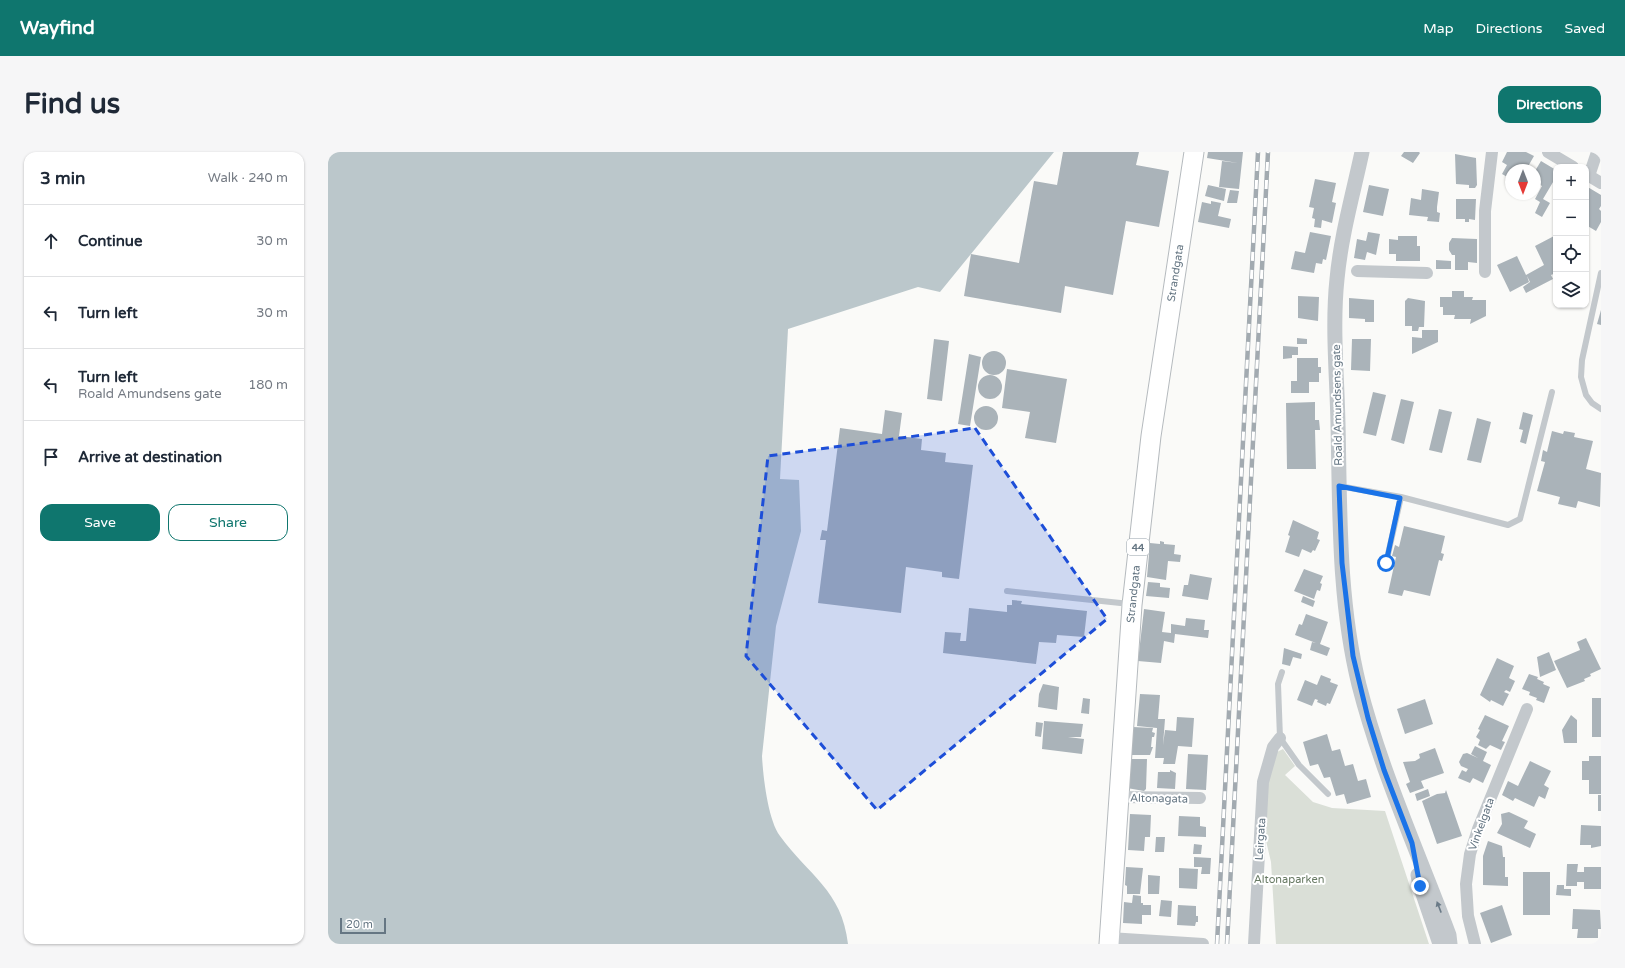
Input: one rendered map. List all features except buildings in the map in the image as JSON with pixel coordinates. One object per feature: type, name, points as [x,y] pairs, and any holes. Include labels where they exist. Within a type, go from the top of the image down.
[{"type":"main road","name":"Strandgata","points":[[1109,941],[1132,605],[1151,436],[1194,152]]},
{"type":"street","name":"Roald Amundsens gate","points":[[1362,152],[1343,237],[1335,300],[1342,563],[1353,656],[1368,718],[1384,770],[1449,935],[1450,944]]},
{"type":"street","points":[[1485,272],[1485,212],[1492,152]]},
{"type":"street","points":[[1548,152],[1568,164]]},
{"type":"street","points":[[1589,170],[1597,152]]},
{"type":"street","points":[[1589,176],[1601,183]]},
{"type":"street","points":[[1356,271],[1427,273]]},
{"type":"street","name":"Vinkelgata","points":[[1475,944],[1468,916],[1466,896],[1470,854],[1478,829],[1526,709]]},
{"type":"street","name":"Leirgata","points":[[1254,944],[1263,782],[1273,747],[1280,738]]},
{"type":"street","name":"Altonagata","points":[[1118,797],[1200,798]]},
{"type":"street","name":"Roald Amundsens gate","points":[[1412,843],[1420,886],[1440,944]]},
{"type":"street","points":[[1109,941],[1203,944]]},
{"type":"lane","points":[[1601,273],[1582,360],[1581,377],[1586,395],[1592,403],[1601,409]]},
{"type":"lane","points":[[1339,486],[1400,498],[1508,525],[1520,519],[1552,392]]},
{"type":"lane","points":[[1386,563],[1400,498]]},
{"type":"lane","points":[[1007,591],[1132,605]]},
{"type":"lane","points":[[1282,672],[1278,684],[1280,738],[1299,765],[1328,794]]},
{"type":"highlighted area","points":[[975,428],[1107,619],[877,810],[746,656],[768,456]]},
{"type":"green space","name":"Altonaparken","points":[[1283,749],[1295,766],[1285,775],[1313,802],[1332,808],[1385,811],[1429,944],[1276,944],[1271,862],[1263,828],[1268,782],[1275,753]]},
{"type":"shaded area","points":[[328,152],[1054,152],[940,292],[918,287],[788,329],[780,479],[799,480],[801,531],[776,626],[762,756],[769,809],[776,829],[791,850],[831,896],[845,925],[848,944],[328,944]]},
{"type":"railway","points":[[1217,944],[1258,152]]},
{"type":"railway","points":[[1227,944],[1268,152]]},
{"type":"route","points":[[1386,563],[1400,498],[1352,487],[1339,486],[1342,563],[1353,656],[1368,718],[1384,770],[1412,843],[1420,886]]}]
